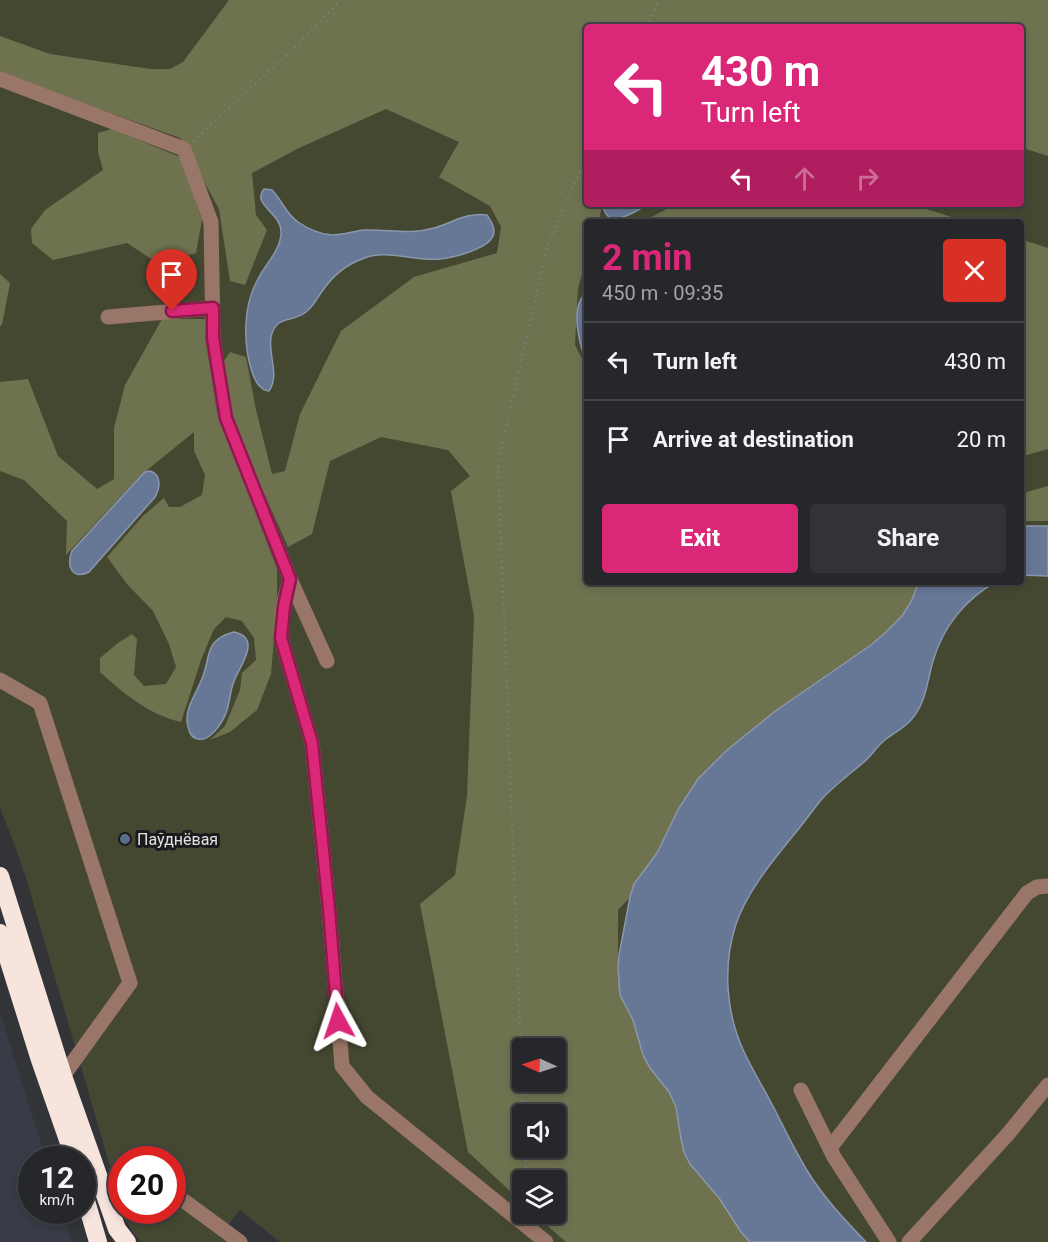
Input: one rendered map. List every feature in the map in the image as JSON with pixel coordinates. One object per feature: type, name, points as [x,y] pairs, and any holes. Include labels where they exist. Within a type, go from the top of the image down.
[{"type":"highway","points":[[0,876],[63,1076],[117,1229],[127,1242]]},
{"type":"highway","points":[[0,933],[70,1146]]},
{"type":"highway","points":[[93,1224],[98,1242]]},
{"type":"lane","points":[[0,79],[184,149],[211,222],[213,338],[226,418],[290,579],[327,661]]},
{"type":"lane","points":[[108,317],[213,308]]},
{"type":"lane","points":[[290,579],[284,606],[281,638],[312,743],[342,1066],[367,1097],[546,1242]]},
{"type":"lane","points":[[0,680],[40,703],[130,982],[63,1076]]},
{"type":"lane","points":[[830,1148],[1027,892],[1036,887],[1048,886]]},
{"type":"lane","points":[[909,1242],[1008,1134],[1048,1085]]},
{"type":"lane","points":[[801,1090],[830,1148],[889,1242]]},
{"type":"lane","points":[[186,1202],[240,1242]]},
{"type":"path","points":[[184,149],[289,53],[341,0]]},
{"type":"path","points":[[648,24],[659,0]]},
{"type":"path","points":[[520,1038],[498,463],[548,243],[584,162]]},
{"type":"shaded area","points":[[0,1013],[42,1146],[18,1146],[18,1224],[66,1224],[72,1242],[0,1242]]},
{"type":"green space","points":[[0,0],[1048,0],[1048,1242],[280,1242],[240,1210],[228,1225],[249,1242],[142,1242],[128,1224],[186,1224],[186,1146],[108,1146],[108,1159],[26,878],[0,808]]},
{"type":"green space","points":[[229,0],[1048,0],[1048,156],[1024,148],[1024,24],[584,24],[584,207],[602,207],[599,219],[584,219],[584,267],[578,289],[575,345],[584,362],[584,585],[916,585],[907,610],[886,632],[745,735],[698,779],[688,793],[657,853],[634,884],[630,897],[618,910],[620,995],[633,1020],[643,1054],[650,1068],[669,1092],[676,1107],[681,1139],[690,1164],[719,1198],[750,1242],[566,1242],[545,1224],[566,1224],[566,1170],[512,1170],[512,1193],[468,1152],[420,904],[455,875],[467,796],[474,616],[451,491],[470,476],[448,450],[381,437],[330,461],[312,534],[288,547],[247,455],[232,414],[222,364],[230,352],[246,357],[272,474],[285,471],[300,414],[341,331],[414,277],[497,253],[501,227],[490,206],[439,177],[459,142],[386,109],[299,148],[252,173],[256,215],[267,230],[245,285],[230,281],[219,209],[180,138],[0,72],[0,36],[50,54],[150,69],[170,69],[183,62]]},
{"type":"green space","points":[[112,129],[180,157],[202,220],[196,253],[159,264],[127,243],[53,260],[32,243],[31,229],[45,210],[103,170],[98,152],[98,133]]},
{"type":"green space","points":[[670,207],[920,207],[958,219],[648,219]]},
{"type":"green space","points":[[1024,240],[1048,248],[1048,449],[1024,456]]},
{"type":"green space","points":[[0,274],[10,283],[0,326]]},
{"type":"green space","points":[[162,319],[207,319],[205,337],[217,412],[277,569],[277,602],[271,674],[257,710],[230,732],[210,740],[225,726],[240,690],[242,673],[256,660],[254,638],[242,621],[226,617],[214,629],[201,660],[181,722],[147,709],[100,672],[100,658],[132,634],[137,639],[134,675],[144,686],[166,684],[176,667],[169,644],[153,611],[127,584],[107,557],[143,516],[164,498],[169,507],[180,507],[202,495],[205,475],[194,451],[194,432],[141,475],[66,555],[67,521],[24,480],[0,471],[0,382],[28,379],[58,456],[97,489],[114,479],[114,428],[125,385]]},
{"type":"green space","points":[[1048,486],[1048,521],[1024,521],[1024,493]]},
{"type":"water","points":[[264,189],[272,190],[298,222],[314,231],[332,235],[364,230],[425,230],[479,214],[487,215],[493,225],[494,233],[490,241],[484,245],[453,257],[430,259],[390,255],[371,256],[345,268],[323,290],[309,310],[281,322],[273,330],[271,344],[274,379],[269,391],[260,387],[252,372],[246,338],[247,314],[252,291],[276,251],[281,238],[277,219],[261,199]]},
{"type":"water","points":[[604,207],[644,207],[622,218],[615,219],[605,213]]},
{"type":"water","points":[[584,295],[584,356],[577,326],[581,299]]},
{"type":"water","points":[[150,471],[157,475],[159,482],[155,497],[89,572],[75,573],[70,566],[72,551],[141,476]]},
{"type":"water","points":[[1024,526],[1048,526],[1048,576],[1024,575]]},
{"type":"water","points":[[917,585],[991,585],[974,597],[949,626],[937,649],[920,707],[911,720],[883,742],[820,801],[760,878],[736,924],[729,957],[730,1008],[739,1041],[746,1056],[814,1182],[866,1242],[750,1242],[719,1198],[690,1164],[684,1152],[676,1107],[669,1092],[643,1055],[633,1020],[620,995],[619,955],[630,897],[634,884],[657,853],[679,808],[698,779],[726,751],[774,712],[871,645],[886,632],[902,616]]},
{"type":"water","points":[[234,632],[243,635],[248,646],[247,654],[233,685],[226,713],[219,726],[207,738],[193,737],[187,722],[187,715],[202,680],[212,646],[221,637]]},
{"type":"place","name":"Паўднёвая","points":[[125,839]]},
{"type":"route","points":[[172,311],[213,308],[213,338],[226,418],[290,579],[284,606],[281,638],[312,743],[338,1021]]}]
